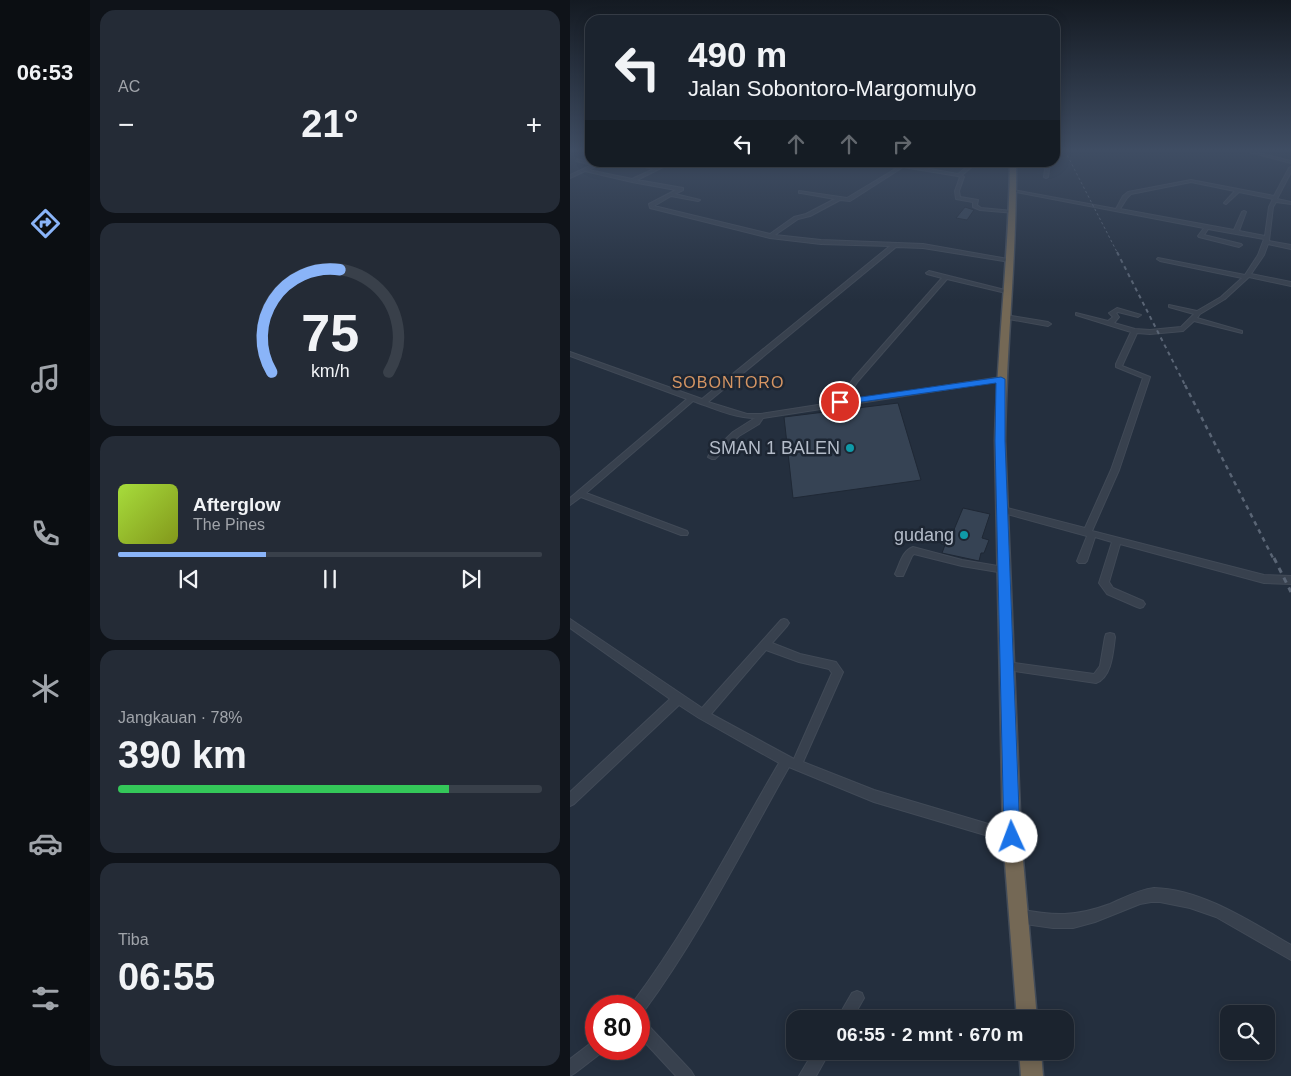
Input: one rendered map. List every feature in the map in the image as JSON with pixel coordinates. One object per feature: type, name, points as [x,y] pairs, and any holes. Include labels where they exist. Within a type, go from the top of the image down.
[{"type":"highway","points":[[1013,201],[1001,379],[1000,441],[1012,837],[1026,1010]]},
{"type":"highway","points":[[1031,1060],[1032,1076]]},
{"type":"street","points":[[660,201],[651,206],[770,236],[821,242],[932,247],[1008,261]]},
{"type":"street","points":[[770,236],[796,218],[808,216],[835,201]]},
{"type":"street","points":[[976,201],[974,206],[980,209],[1013,212]]},
{"type":"street","points":[[1066,201],[1236,232],[1291,248]]},
{"type":"street","points":[[1117,210],[1122,201]]},
{"type":"street","points":[[1078,314],[1136,331],[1180,330],[1195,316],[1223,298],[1247,276],[1261,255],[1274,201]]},
{"type":"street","points":[[1236,232],[1244,212]]},
{"type":"street","points":[[1206,227],[1200,235],[1202,237],[1239,245]]},
{"type":"street","points":[[703,402],[896,244]]},
{"type":"street","points":[[1160,259],[1291,284]]},
{"type":"street","points":[[929,273],[1006,291]]},
{"type":"street","points":[[840,402],[855,380],[946,277]]},
{"type":"street","points":[[1171,306],[1240,332]]},
{"type":"street","points":[[1110,323],[1116,317],[1112,313],[1117,310],[1138,315]]},
{"type":"street","points":[[1005,318],[1048,324]]},
{"type":"street","points":[[1082,561],[1089,533],[1115,470],[1147,377],[1119,367],[1136,331]]},
{"type":"street","points":[[570,354],[742,415],[761,416],[840,402],[1001,379]]},
{"type":"street","points":[[570,502],[693,398]]},
{"type":"street","points":[[712,457],[740,430],[756,422],[761,416]]},
{"type":"street","points":[[580,494],[684,533]]},
{"type":"street","points":[[1003,510],[1264,579],[1291,580]]},
{"type":"street","points":[[1117,541],[1104,583],[1110,592],[1140,604]]},
{"type":"street","points":[[900,574],[908,554],[914,550],[962,563],[1004,570]]},
{"type":"street","points":[[570,623],[703,715],[791,764],[874,796],[1012,837]]},
{"type":"street","points":[[703,715],[784,623]]},
{"type":"street","points":[[1007,666],[1096,679],[1103,670],[1110,637]]},
{"type":"street","points":[[647,995],[672,962],[724,875],[759,807],[791,764],[838,672],[832,665],[799,658],[765,645]]},
{"type":"street","points":[[570,800],[678,699]]},
{"type":"street","points":[[1017,916],[1056,923],[1073,922],[1098,916],[1140,898],[1158,895],[1187,900],[1224,914],[1291,953]]},
{"type":"street","points":[[850,1010],[857,998]]},
{"type":"street","points":[[650,1038],[686,1076]]},
{"type":"street","points":[[570,1068],[585,1056]]},
{"type":"street","points":[[807,1076],[817,1060]]},
{"type":"building","points":[[965,207],[974,210],[967,220],[956,218]]},
{"type":"building","name":"SMAN 1 BALEN","points":[[898,403],[921,480],[793,498],[784,417]]},
{"type":"building","name":"gudang","points":[[963,508],[990,514],[982,538],[989,540],[984,553],[981,553],[979,561],[942,553],[945,545],[941,544],[947,531],[953,532]]},
{"type":"railway","points":[[1091,201],[1118,254]]},
{"type":"railway","points":[[1117,252],[1186,387]]},
{"type":"railway","points":[[1185,385],[1274,560]]},
{"type":"railway","points":[[1274,558],[1291,592]]},
{"type":"place","name":"SMAN 1 BALEN","points":[[850,448]]},
{"type":"place","name":"gudang","points":[[964,535]]},
{"type":"district","name":"SOBONTORO","points":[[728,382]]},
{"type":"route","points":[[840,402],[1001,379],[1000,441],[1012,837]]}]
